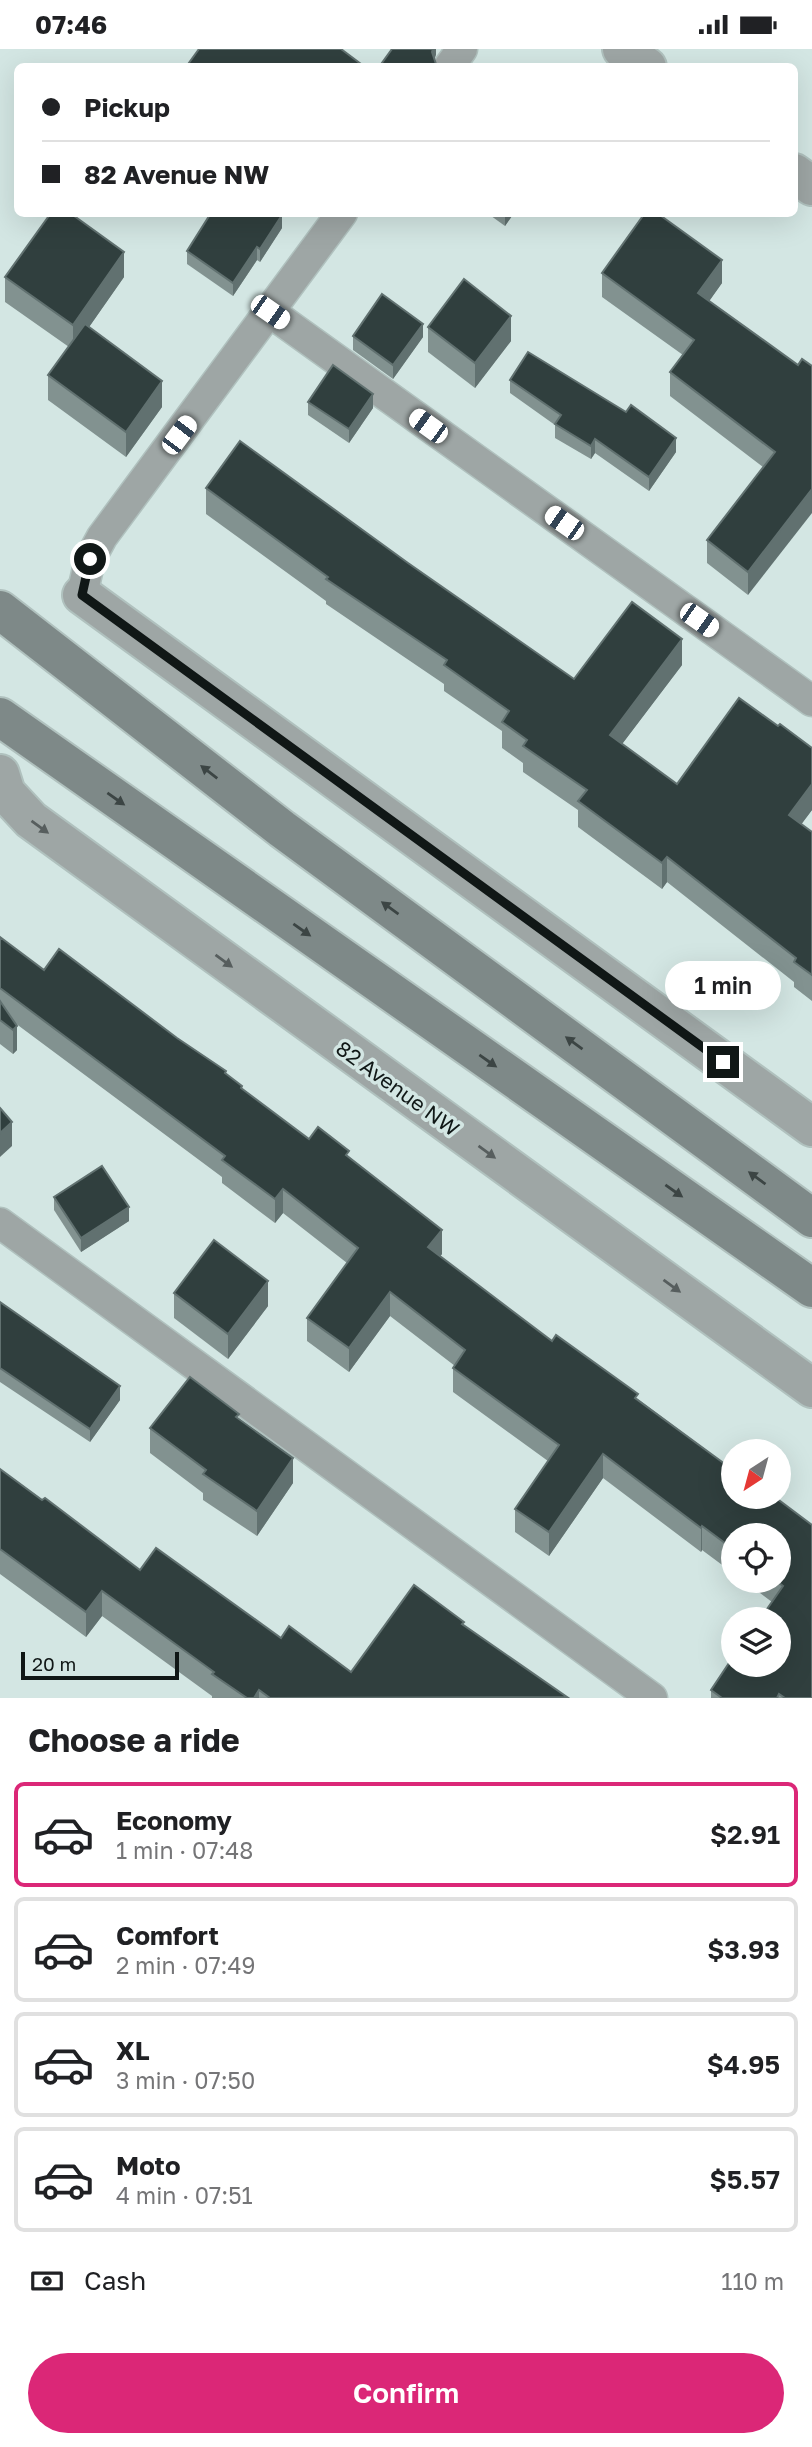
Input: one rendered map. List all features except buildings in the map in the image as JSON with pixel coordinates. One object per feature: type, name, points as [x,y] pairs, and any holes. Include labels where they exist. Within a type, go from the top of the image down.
[{"type":"main road","points":[[0,610],[282,829],[812,1218]]},
{"type":"main road","points":[[0,717],[812,1288]]},
{"type":"street","points":[[622,49],[641,63]]},
{"type":"street","points":[[82,595],[812,1127]]},
{"type":"street","name":"82 Avenue NW","points":[[2,789],[31,820],[812,1388]]},
{"type":"lane","points":[[82,595],[90,559],[102,537],[339,217]]},
{"type":"lane","points":[[270,312],[812,701]]},
{"type":"lane","points":[[0,1223],[652,1698]]},
{"type":"route","points":[[90,559],[82,595],[723,1062]]}]
